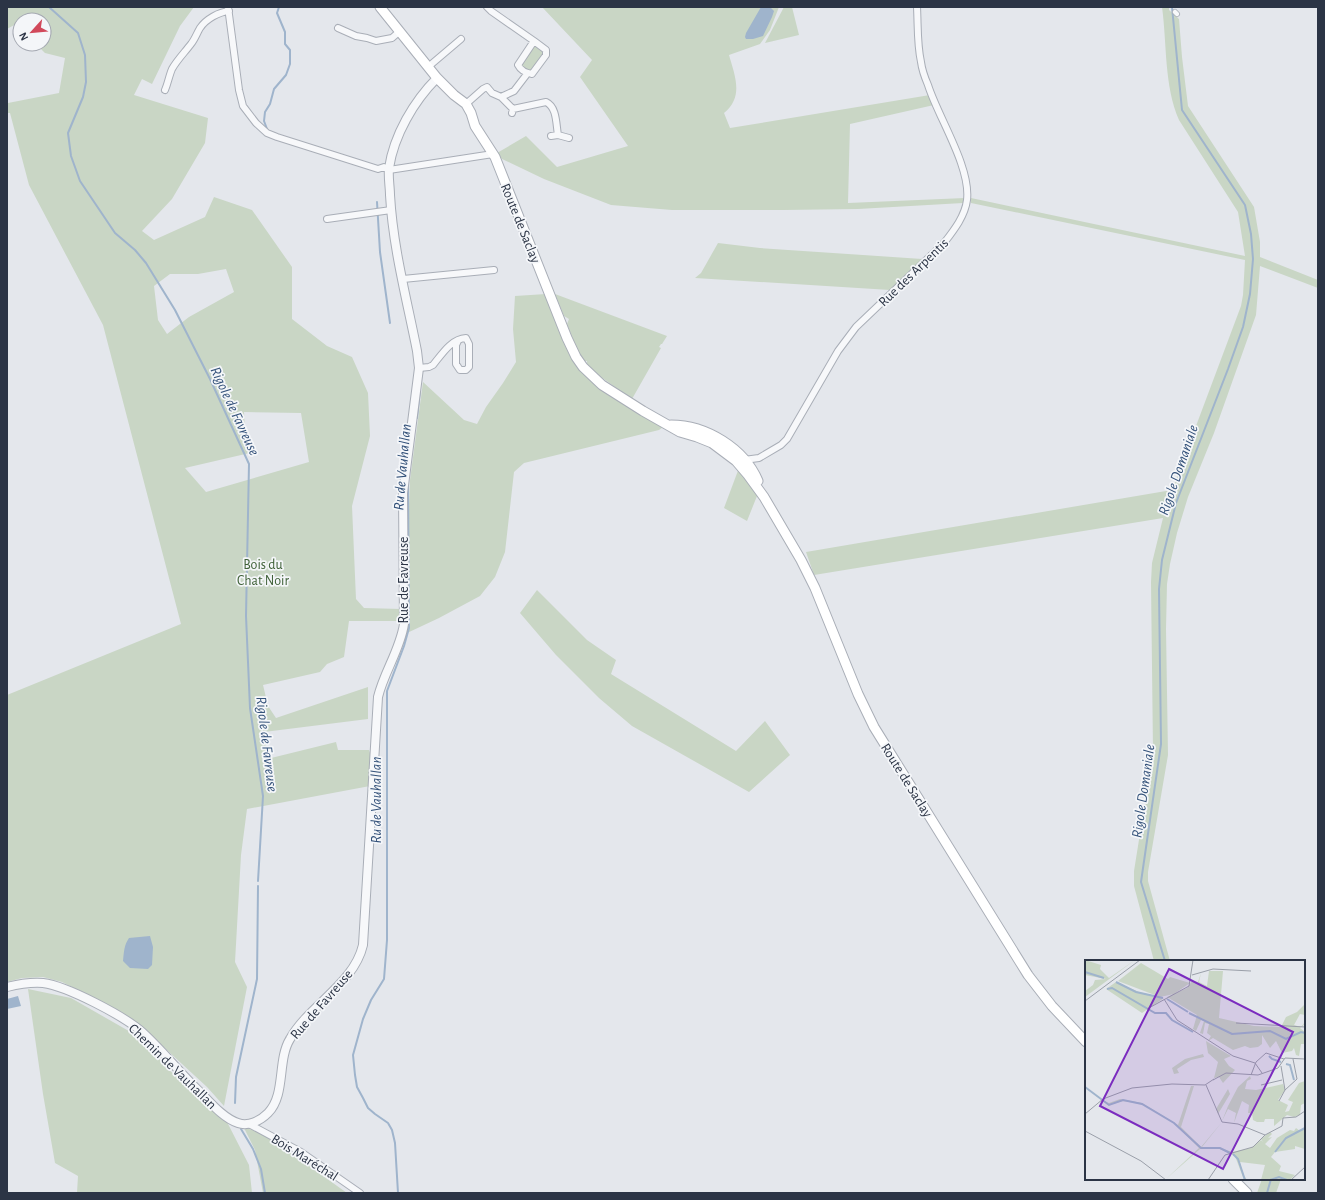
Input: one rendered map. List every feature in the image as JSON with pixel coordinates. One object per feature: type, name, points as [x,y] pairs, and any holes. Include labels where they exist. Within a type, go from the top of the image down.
[{"type":"main road","name":"Route de Saclay","points":[[380,7],[437,78],[454,95],[466,104],[471,113],[475,126],[493,154],[576,357],[583,367],[602,385],[643,411],[680,432],[697,436],[726,452],[742,468],[764,497]]},
{"type":"main road","name":"Route de Saclay","points":[[669,425],[681,425],[693,428],[717,438],[731,447],[751,469],[764,497],[809,575],[858,694],[874,727],[1028,975],[1052,1006],[1085,1041]]},
{"type":"main road","points":[[1234,1180],[1246,1193]]},
{"type":"street","points":[[487,7],[491,11],[534,41],[546,50],[546,55],[532,74],[527,74],[520,69],[518,65],[534,41]]},
{"type":"street","name":"Rue des Arpentis","points":[[744,460],[759,458],[781,445],[787,439],[835,356],[856,326],[944,242],[955,229],[962,215],[967,200],[966,184],[962,167],[928,87],[920,61],[917,7]]},
{"type":"street","points":[[165,90],[170,80],[174,65],[193,42],[203,25],[214,16],[229,9],[239,90],[243,106],[256,124],[267,133],[281,139],[378,169],[384,168],[389,170],[493,154]]},
{"type":"street","points":[[338,28],[356,36],[376,41],[392,38],[400,32]]},
{"type":"street","points":[[428,67],[461,39]]},
{"type":"street","points":[[501,97],[514,91],[527,74]]},
{"type":"street","name":"Rue de Favreuse","points":[[248,1124],[262,1118],[272,1108],[276,1100],[285,1049],[292,1034],[346,977],[358,961],[363,945],[378,697],[382,683],[402,634],[404,624],[403,493],[419,368],[391,210],[389,170],[394,146],[401,129],[421,96],[437,78]]},
{"type":"street","points":[[466,104],[487,87],[492,93],[501,97],[513,111],[546,102],[550,104],[554,110],[555,135],[569,138]]},
{"type":"street","points":[[327,220],[391,210]]},
{"type":"street","points":[[403,279],[494,270]]},
{"type":"street","points":[[419,368],[433,365],[450,344],[458,341],[460,338],[466,338],[469,344],[469,367],[466,370],[460,370],[456,364],[456,345],[458,341]]},
{"type":"street","name":"Route de Saclay","points":[[726,452],[733,454],[747,469],[751,469]]},
{"type":"street","name":"Rue des Arpentis","points":[[751,469],[759,458]]},
{"type":"street","name":"Chemin de Vauhallan","points":[[7,987],[35,982],[55,985],[108,1010],[142,1032],[188,1081],[229,1118],[241,1124],[248,1124]]},
{"type":"street","name":"Bois Maréchal","points":[[248,1124],[301,1152],[360,1193]]},
{"type":"green space","name":"Bois du Chat Noir","points":[[7,7],[194,7],[180,26],[152,84],[142,79],[134,95],[208,118],[205,143],[172,199],[142,231],[154,240],[205,217],[214,197],[252,210],[292,267],[292,319],[327,346],[352,357],[368,393],[370,436],[352,506],[356,599],[364,608],[401,609],[400,621],[349,621],[344,657],[327,664],[320,672],[263,685],[268,706],[276,718],[368,687],[368,719],[264,732],[267,759],[336,742],[338,750],[369,750],[372,759],[370,786],[247,809],[241,855],[235,962],[247,987],[224,1106],[207,1087],[144,1029],[78,990],[62,982],[43,977],[22,978],[7,982],[7,695],[181,624],[103,325],[29,185],[10,113],[7,113],[7,102],[59,93],[65,58],[44,52],[52,52],[52,12],[12,12],[12,26],[7,29]],"holes":[[[226,269],[234,292],[189,317],[167,334],[158,320],[154,286],[170,274],[198,274]],[[244,412],[301,413],[309,462],[206,492],[185,468],[254,452],[245,432]]]},
{"type":"green space","points":[[542,7],[779,7],[770,30],[760,44],[729,55],[734,71],[736,86],[734,100],[724,113],[730,128],[930,95],[934,105],[850,124],[848,203],[965,198],[963,203],[858,209],[672,210],[611,205],[544,179],[502,159],[497,153],[526,136],[557,167],[628,146],[580,77],[592,60]]},
{"type":"green space","points":[[784,7],[792,7],[799,35],[765,43]]},
{"type":"green space","points":[[1162,7],[1169,7],[1169,10],[1179,19],[1188,106],[1254,207],[1260,242],[1260,257],[1318,280],[1318,288],[1260,266],[1256,315],[1214,433],[1188,497],[1177,533],[1167,584],[1166,629],[1168,755],[1148,872],[1148,881],[1170,960],[1154,960],[1134,886],[1134,871],[1153,752],[1151,582],[1152,563],[1163,518],[814,575],[806,552],[1172,490],[1241,306],[1245,260],[971,203],[971,198],[1245,256],[1238,212],[1179,120],[1174,107],[1168,79]]},
{"type":"green space","points":[[533,46],[540,49],[544,55],[531,71],[523,68],[521,63]]},
{"type":"green space","points":[[718,243],[760,248],[922,259],[890,290],[695,278],[701,273]]},
{"type":"green space","points":[[546,294],[586,369],[663,427],[659,430],[524,463],[514,472],[505,552],[495,577],[480,596],[407,633],[407,559],[410,480],[423,382],[464,420],[477,424],[486,407],[516,362],[513,329],[515,296]]},
{"type":"green space","points":[[555,294],[667,336],[659,347],[661,348],[632,399],[601,377],[587,365],[587,361],[584,361],[576,347],[567,324],[569,319],[564,316]]},
{"type":"green space","points":[[739,468],[757,496],[747,521],[724,508]]},
{"type":"green space","points":[[537,590],[587,640],[616,660],[611,674],[736,751],[765,721],[790,755],[749,792],[632,726],[599,698],[556,655],[520,613]]},
{"type":"green space","points":[[28,989],[71,998],[141,1038],[168,1069],[226,1120],[249,1165],[252,1193],[77,1193],[78,1176],[55,1163],[43,1094]]},
{"type":"green space","points":[[244,1128],[254,1130],[267,1136],[347,1193],[263,1193],[255,1150]]},
{"type":"green space","points":[[1262,1180],[1281,1180],[1276,1193],[1257,1193]]},
{"type":"water","points":[[761,7],[770,7],[774,11],[772,17],[763,36],[753,39],[746,39],[746,33]]},
{"type":"water","points":[[150,936],[153,947],[152,965],[148,969],[130,968],[123,961],[124,949],[127,941],[129,938]]},
{"type":"water","points":[[18,996],[21,1006],[7,1009],[7,999]]},
{"type":"waterway","name":"Rigole de Favreuse","points":[[49,7],[78,33],[85,55],[86,82],[83,97],[68,133],[71,156],[80,181],[115,233],[135,250],[146,263],[175,310],[210,379],[249,464],[246,616],[250,708],[263,796],[258,881]]},
{"type":"waterway","name":"Ru de Vauhallan","points":[[267,129],[264,121],[265,112],[270,104],[274,89],[286,75],[290,64],[290,50],[285,44],[285,32],[277,13],[279,7]]},
{"type":"waterway","name":"Rigole Domaniale","points":[[1165,960],[1141,882],[1161,744],[1159,589],[1162,560],[1176,503],[1243,327],[1250,294],[1253,259],[1251,234],[1245,205],[1182,110],[1172,7]]},
{"type":"waterway","name":"Ru de Vauhallan","points":[[377,202],[380,252],[390,323]]},
{"type":"waterway","name":"Ru de Vauhallan","points":[[417,418],[420,390]]},
{"type":"waterway","name":"Ru de Vauhallan","points":[[398,1193],[395,1143],[392,1130],[388,1123],[368,1108],[357,1087],[353,1055],[363,1019],[371,1000],[384,979],[387,940],[387,691],[404,646],[409,628],[408,484]]},
{"type":"waterway","name":"Rigole de Favreuse","points":[[235,1103],[236,1077],[257,979],[258,886]]},
{"type":"waterway","name":"Rigole de Favreuse","points":[[241,1129],[253,1149],[261,1169],[265,1193]]},
{"type":"waterway","name":"Rigole Domaniale","points":[[1267,1193],[1271,1180]]}]
